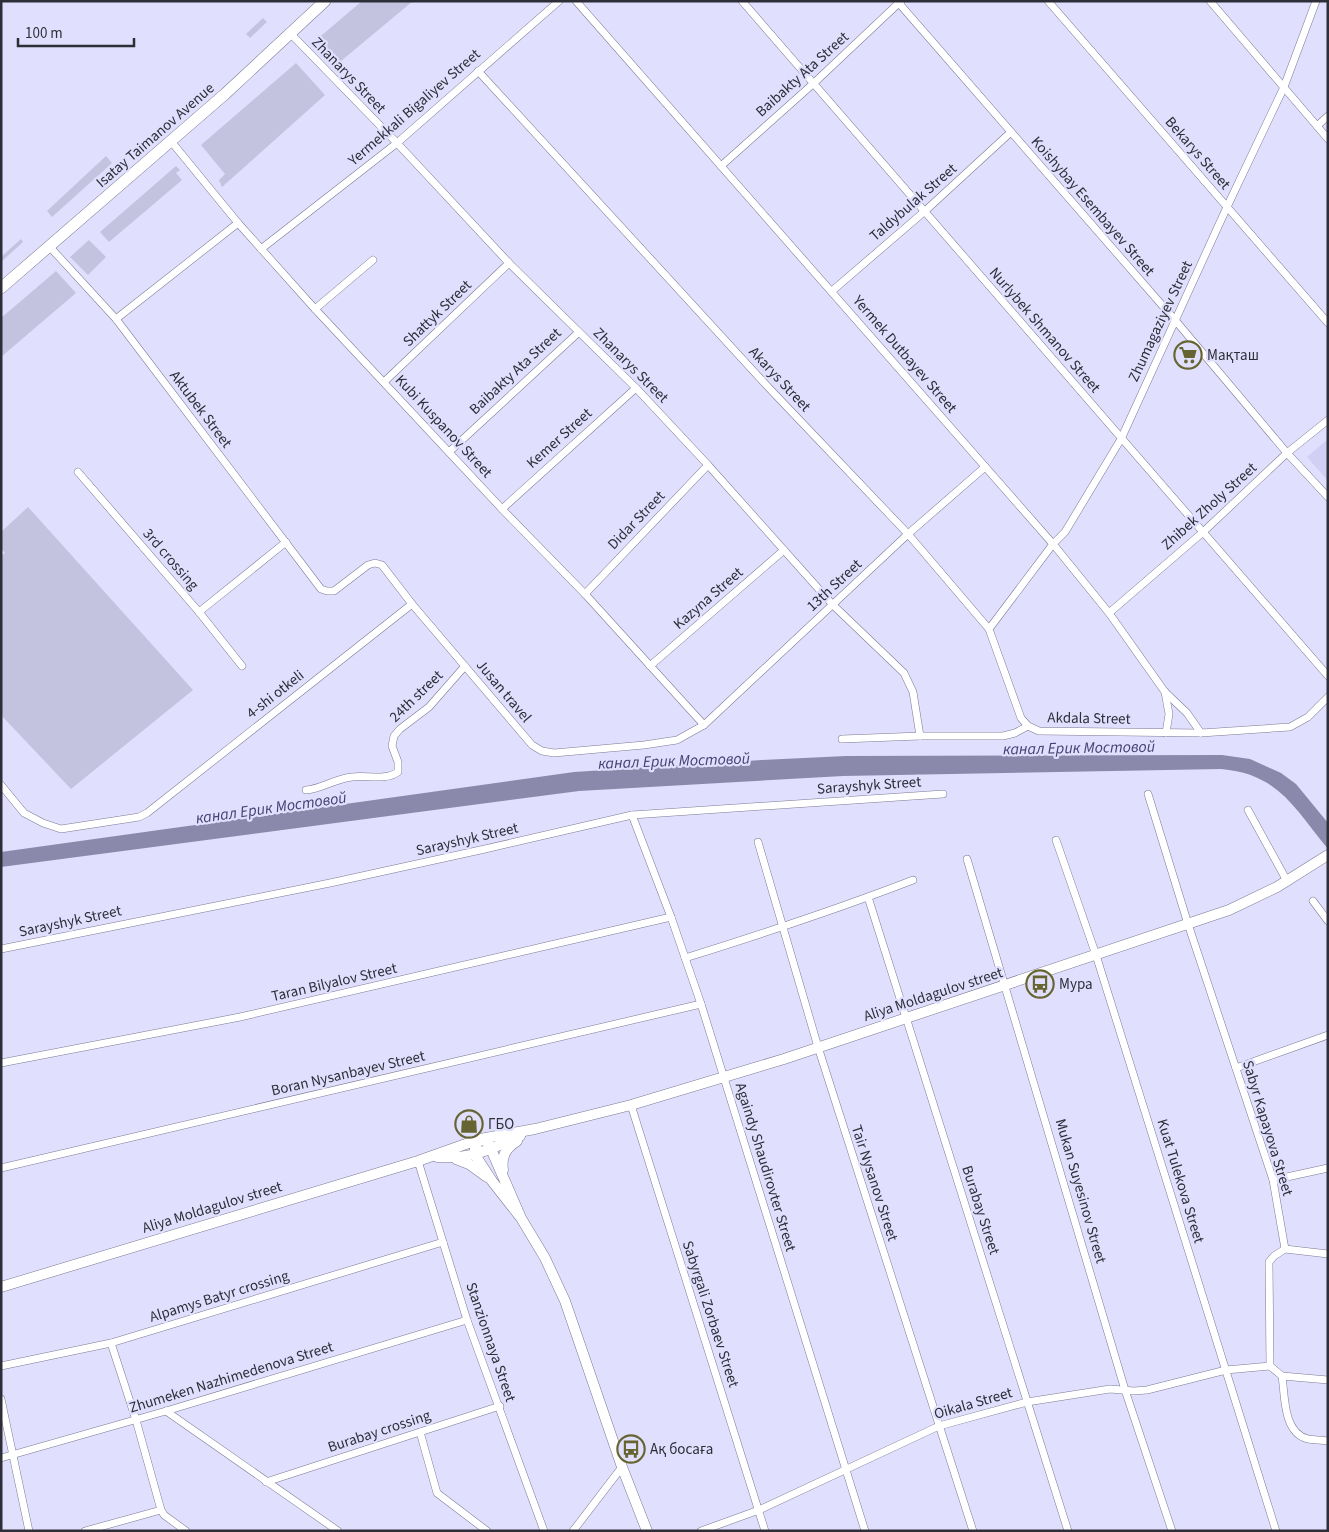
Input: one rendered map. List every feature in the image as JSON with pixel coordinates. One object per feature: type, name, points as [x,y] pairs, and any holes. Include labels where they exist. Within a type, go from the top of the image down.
[{"type":"main road","name":"Isatay Taimanov Avenue","points":[[1,288],[224,94],[325,1]]},
{"type":"main road","name":"Aliya Moldagulov street","points":[[1,1287],[431,1157],[480,1139],[535,1129],[631,1105],[818,1047],[1229,910],[1287,881],[1328,855]]},
{"type":"main road","name":"Aliya Moldagulov street","points":[[431,1157],[455,1158],[475,1155],[535,1129]]},
{"type":"main road","points":[[503,1177],[502,1163],[504,1154],[511,1145],[535,1129]]},
{"type":"main road","points":[[521,1218],[491,1149],[487,1142],[480,1139],[475,1147],[475,1155],[492,1181],[521,1218],[545,1258],[565,1301],[622,1467],[647,1531]]},
{"type":"main road","points":[[455,1158],[469,1164],[492,1181]]},
{"type":"street","name":"Yermekkali Bigaliyev Street","points":[[261,249],[397,143],[559,1]]},
{"type":"street","name":"Yermek Dutbayev Street","points":[[576,1],[1053,544],[1109,613],[1165,692],[1187,713],[1201,733]]},
{"type":"street","name":"Nurlybek Shmanov Street","points":[[742,1],[1328,676]]},
{"type":"street","name":"Bekarys Street","points":[[1048,1],[1328,323]]},
{"type":"street","points":[[1210,1],[1328,139]]},
{"type":"street","name":"Zhumagaziyev Street","points":[[988,629],[1053,544],[1065,532],[1121,439],[1284,87],[1316,1]]},
{"type":"street","name":"Baibakty Ata Street","points":[[721,166],[814,83],[899,2]]},
{"type":"street","name":"Koishybay Esembayev Street","points":[[899,2],[1175,320],[1287,453],[1328,497]]},
{"type":"street","name":"Zhanarys Street","points":[[290,33],[397,143],[509,263],[636,388],[708,465],[833,605],[904,673],[913,692],[920,736]]},
{"type":"street","name":"Akarys Street","points":[[478,71],[769,388],[908,534],[988,629],[1021,718],[1028,726]]},
{"type":"street","points":[[1317,126],[1328,116]]},
{"type":"street","name":"Taldybulak Street","points":[[832,291],[925,212],[1011,132]]},
{"type":"street","name":"Kubi Kuspanov Street","points":[[170,140],[238,223],[315,309],[502,509],[585,594],[704,725]]},
{"type":"street","points":[[116,319],[238,223]]},
{"type":"street","name":"Aktubek Street","points":[[50,246],[116,319],[321,589],[327,591]]},
{"type":"street","points":[[315,309],[373,260]]},
{"type":"street","name":"Shattyk Street","points":[[384,382],[509,263]]},
{"type":"street","name":"Baibakty Ata Street","points":[[449,452],[578,332]]},
{"type":"street","name":"Kemer Street","points":[[502,509],[636,388]]},
{"type":"street","name":"Zhibek Zholy Street","points":[[1109,613],[1202,533],[1287,453],[1328,420]]},
{"type":"street","name":"Didar Street","points":[[585,594],[708,465]]},
{"type":"street","name":"13th Street","points":[[704,725],[908,534],[985,467]]},
{"type":"street","name":"3rd crossing","points":[[78,472],[199,612],[242,666]]},
{"type":"street","points":[[199,612],[286,542]]},
{"type":"street","name":"Kazyna Street","points":[[650,666],[784,550]]},
{"type":"street","name":"Jusan travel","points":[[327,591],[334,591],[368,565],[375,563],[382,566],[532,745],[542,751],[554,753],[661,743],[678,740],[704,725]]},
{"type":"street","name":"4-shi otkeli","points":[[1,785],[24,813],[61,829],[139,817],[156,806],[412,604]]},
{"type":"street","name":"24th street","points":[[306,790],[316,790],[330,782],[352,777],[392,777],[398,772],[398,762],[392,746],[394,736],[400,728],[429,707],[465,666]]},
{"type":"street","points":[[1165,692],[1169,714],[1166,733]]},
{"type":"street","name":"Akdala Street","points":[[842,739],[920,736],[1003,736],[1015,733],[1028,726],[1039,731],[1166,733],[1201,733],[1290,727],[1308,717],[1328,697]]},
{"type":"street","name":"Sarayshyk Street","points":[[1,949],[340,881],[632,815],[943,794]]},
{"type":"street","name":"Sabyr Kapayova Street","points":[[1148,794],[1188,924],[1273,1180],[1285,1249]]},
{"type":"street","points":[[1248,810],[1287,881]]},
{"type":"street","name":"Againdy Shaudirovter Street","points":[[632,815],[671,917],[701,1004],[865,1531]]},
{"type":"street","name":"Kuat Tulekova Street","points":[[1056,840],[1096,955],[1276,1531]]},
{"type":"street","name":"Tair Nysanov Street","points":[[758,842],[818,1047],[973,1531]]},
{"type":"street","name":"Mukan Suyesinov Street","points":[[967,859],[1125,1390],[1172,1531]]},
{"type":"street","points":[[685,958],[868,898],[913,880]]},
{"type":"street","name":"Burabay Street","points":[[868,898],[1068,1531]]},
{"type":"street","points":[[1313,901],[1328,921]]},
{"type":"street","name":"Taran Bilyalov Street","points":[[1,1063],[240,1018],[671,917]]},
{"type":"street","name":"Boran Nysanbayev Street","points":[[1,1168],[701,1004]]},
{"type":"street","points":[[1236,1068],[1328,1034]]},
{"type":"street","name":"Sabyrgali Zorbaev Street","points":[[631,1105],[765,1531]]},
{"type":"street","name":"Stanzionnaya Street","points":[[418,1161],[467,1320],[500,1406],[544,1531]]},
{"type":"street","points":[[1273,1180],[1328,1168]]},
{"type":"street","name":"Alpamys Batyr crossing","points":[[1,1366],[111,1343],[443,1242]]},
{"type":"street","points":[[1328,1254],[1285,1249],[1274,1256],[1270,1262],[1270,1366],[1282,1376],[1328,1380]]},
{"type":"street","name":"Zhumeken Nazhimedenova Street","points":[[1,1458],[136,1420],[467,1320]]},
{"type":"street","points":[[111,1343],[136,1420],[161,1510],[164,1515],[186,1531]]},
{"type":"street","name":"Oikala Street","points":[[701,1531],[759,1510],[939,1426],[1027,1402],[1110,1389],[1148,1390],[1226,1370],[1270,1366]]},
{"type":"street","points":[[1282,1376],[1288,1420],[1292,1428],[1306,1439],[1328,1441]]},
{"type":"street","points":[[1,1399],[29,1531]]},
{"type":"street","name":"Burabay crossing","points":[[266,1482],[500,1406]]},
{"type":"street","points":[[166,1411],[338,1531]]},
{"type":"street","points":[[420,1432],[438,1494],[487,1531]]},
{"type":"street","points":[[573,1531],[622,1467]]},
{"type":"street","points":[[85,1531],[161,1510]]},
{"type":"shaded area","points":[[362,1],[413,1],[335,66],[315,41]]},
{"type":"shaded area","points":[[263,18],[267,22],[250,38],[246,34]]},
{"type":"shaded area","points":[[296,63],[325,95],[222,187],[219,180],[225,174],[201,145]]},
{"type":"shaded area","points":[[106,156],[112,163],[52,217],[47,211]]},
{"type":"shaded area","points":[[176,166],[180,170],[176,173],[182,180],[109,242],[100,232]]},
{"type":"shaded area","points":[[21,239],[23,242],[1,262],[1,257]]},
{"type":"shaded area","points":[[89,240],[106,257],[88,275],[70,257]]},
{"type":"shaded area","points":[[56,271],[76,293],[1,357],[1,318]]},
{"type":"shaded area","points":[[1328,439],[1328,481],[1307,457]]},
{"type":"shaded area","points":[[28,507],[193,690],[71,789],[1,715],[1,556],[5,553],[1,548],[1,532]]},
{"type":"shaded area","name":"канал Ерик Мостовой","points":[[1222,755],[1250,759],[1281,773],[1296,784],[1328,823],[1328,849],[1294,807],[1271,786],[1241,772],[1221,769],[843,776],[579,791],[1,867],[1,852],[574,772],[846,756]]},
{"type":"place","name":"Мақташ","points":[[1188,355]]},
{"type":"place","name":"Мура","points":[[1040,984]]},
{"type":"place","name":"ГБО","points":[[469,1124]]},
{"type":"place","name":"Ақ босаға","points":[[631,1449]]}]
